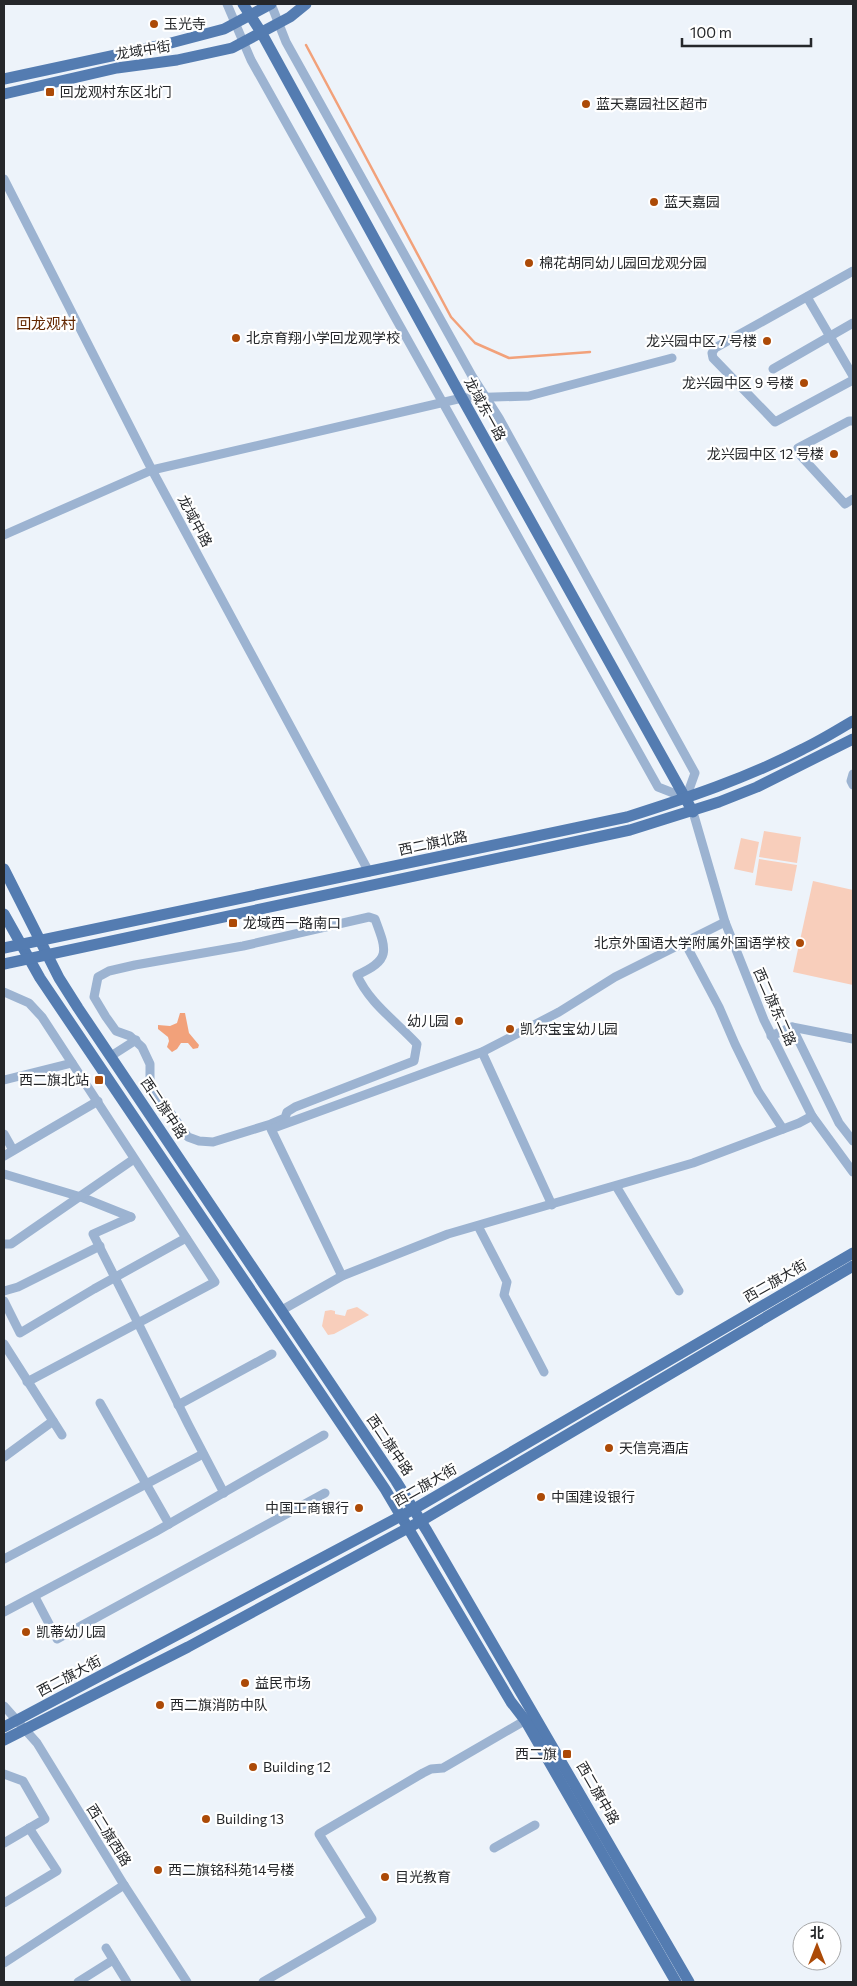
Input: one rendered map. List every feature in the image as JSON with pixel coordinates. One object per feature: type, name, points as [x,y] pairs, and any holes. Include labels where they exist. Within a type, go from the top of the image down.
[{"type":"main road","name":"龙域东一路","points":[[243,4],[254,10],[261,32],[693,812]]},
{"type":"main road","name":"龙域中街","points":[[4,79],[167,44],[224,29],[254,10],[271,4]]},
{"type":"main road","name":"龙域中街","points":[[4,94],[117,68],[177,60],[232,48],[290,17],[306,4]]},
{"type":"main road","name":"西二旗北路","points":[[4,948],[627,817],[686,798],[795,753],[853,721]]},
{"type":"main road","name":"西二旗北路","points":[[4,964],[620,832],[693,812],[757,787],[853,739]]},
{"type":"main road","name":"西二旗中路","points":[[4,868],[47,954],[78,1008],[414,1509],[676,1982]]},
{"type":"main road","name":"西二旗中路","points":[[4,914],[46,986],[401,1516],[511,1702],[530,1718],[689,1982]]},
{"type":"main road","name":"西二旗大街","points":[[4,1727],[414,1509],[853,1253]]},
{"type":"main road","name":"西二旗大街","points":[[4,1740],[188,1647],[421,1521],[853,1266]]},
{"type":"street","points":[[227,4],[250,60],[658,787],[686,798],[695,773],[504,427],[467,367],[291,51],[271,4]]},
{"type":"street","name":"龙域中路","points":[[4,179],[152,470],[369,872]]},
{"type":"street","points":[[853,271],[715,348],[712,353],[714,358],[775,422],[853,380]]},
{"type":"street","points":[[807,297],[853,376]]},
{"type":"street","points":[[773,369],[853,323]]},
{"type":"street","points":[[4,535],[152,470],[462,398],[529,396],[672,358]]},
{"type":"street","points":[[853,421],[849,421],[798,448],[801,456],[845,504],[853,499]]},
{"type":"street","points":[[853,774],[850,781],[853,785]]},
{"type":"street","name":"西二旗东二路","points":[[693,812],[725,922],[771,1036],[812,1116],[853,1172]]},
{"type":"street","points":[[369,917],[375,919],[383,941],[384,955],[381,962],[357,975],[371,998],[417,1044],[414,1061],[295,1107],[287,1112],[284,1118],[271,1124],[213,1142],[206,1142],[188,1137],[150,1084],[148,1059],[136,1040],[116,1031],[94,997],[98,977],[109,971],[165,958],[243,946],[369,917]]},
{"type":"street","points":[[342,1276],[271,1130],[482,1052],[553,1015],[615,977],[725,922]]},
{"type":"street","points":[[684,942],[719,1006],[758,1090],[783,1129]]},
{"type":"street","points":[[4,992],[34,1006],[215,1282],[27,1382]]},
{"type":"street","points":[[792,1027],[838,1123],[853,1141]]},
{"type":"street","points":[[771,1036],[792,1027],[853,1039]]},
{"type":"street","points":[[111,1056],[136,1040]]},
{"type":"street","points":[[482,1052],[552,1205]]},
{"type":"street","points":[[4,1080],[72,1063]]},
{"type":"street","points":[[4,1156],[98,1102]]},
{"type":"street","points":[[282,1310],[342,1276],[448,1234],[694,1163],[812,1116]]},
{"type":"street","points":[[4,1134],[13,1150]]},
{"type":"street","points":[[4,1244],[11,1244],[134,1159]]},
{"type":"street","points":[[4,1174],[81,1197],[131,1216],[93,1234],[224,1493]]},
{"type":"street","points":[[616,1186],[679,1291]]},
{"type":"street","points":[[478,1226],[507,1282],[504,1295],[544,1372]]},
{"type":"street","points":[[4,1301],[20,1334],[186,1238]]},
{"type":"street","points":[[4,1291],[18,1287],[100,1246]]},
{"type":"street","points":[[4,1344],[62,1435]]},
{"type":"street","points":[[178,1405],[272,1354]]},
{"type":"street","points":[[100,1402],[169,1524]]},
{"type":"street","points":[[4,1456],[53,1421]]},
{"type":"street","points":[[4,1612],[169,1524],[324,1435]]},
{"type":"street","points":[[4,1560],[203,1454]]},
{"type":"street","points":[[34,1597],[57,1639],[326,1493]]},
{"type":"street","name":"西二旗西路","points":[[4,1706],[26,1729],[40,1749],[124,1885],[188,1982]]},
{"type":"street","points":[[263,1982],[372,1919],[319,1834],[423,1773],[435,1768],[444,1768],[530,1718]]},
{"type":"street","points":[[4,1774],[23,1782],[45,1818],[4,1843]]},
{"type":"street","points":[[494,1848],[535,1825]]},
{"type":"street","points":[[4,1903],[56,1871],[29,1828]]},
{"type":"street","points":[[4,1963],[124,1885]]},
{"type":"street","points":[[106,1948],[127,1982]]},
{"type":"street","points":[[78,1982],[113,1960]]},
{"type":"shaded area","points":[[764,831],[801,837],[797,863],[759,857]]},
{"type":"shaded area","points":[[741,838],[759,842],[753,873],[734,869]]},
{"type":"shaded area","points":[[759,859],[797,865],[792,891],[755,885]]},
{"type":"shaded area","points":[[813,881],[853,890],[853,985],[793,972]]},
{"type":"shaded area","points":[[180,1013],[185,1013],[189,1033],[199,1045],[198,1048],[193,1049],[188,1043],[181,1043],[172,1052],[167,1047],[168,1037],[158,1029],[158,1025],[170,1026],[177,1023]]},
{"type":"shaded area","points":[[357,1307],[369,1315],[334,1334],[328,1335],[322,1326],[325,1311],[335,1311],[335,1314],[345,1316],[347,1310]]},
{"type":"waterway","points":[[306,45],[451,317],[475,343],[509,358],[590,352]]},
{"type":"place","name":"玉光寺","points":[[154,24]]},
{"type":"place","name":"回龙观村东区北门","points":[[50,92]]},
{"type":"place","name":"蓝天嘉园社区超市","points":[[586,104]]},
{"type":"place","name":"蓝天嘉园","points":[[654,202]]},
{"type":"place","name":"棉花胡同幼儿园回龙观分园","points":[[529,263]]},
{"type":"place","name":"北京育翔小学回龙观学校","points":[[236,338]]},
{"type":"place","name":"龙兴园中区 7 号楼","points":[[767,341]]},
{"type":"place","name":"龙兴园中区 9 号楼","points":[[804,383]]},
{"type":"place","name":"龙兴园中区 12 号楼","points":[[834,454]]},
{"type":"place","name":"龙域西一路南口","points":[[233,923]]},
{"type":"place","name":"北京外国语大学附属外国语学校","points":[[800,943]]},
{"type":"place","name":"幼儿园","points":[[459,1021]]},
{"type":"place","name":"凯尔宝宝幼儿园","points":[[510,1029]]},
{"type":"place","name":"西二旗北站","points":[[99,1080]]},
{"type":"place","name":"天信亮酒店","points":[[609,1448]]},
{"type":"place","name":"中国建设银行","points":[[541,1497]]},
{"type":"place","name":"中国工商银行","points":[[359,1508]]},
{"type":"place","name":"凯蒂幼儿园","points":[[26,1632]]},
{"type":"place","name":"益民市场","points":[[245,1683]]},
{"type":"place","name":"西二旗消防中队","points":[[160,1705]]},
{"type":"place","name":"西二旗","points":[[567,1754]]},
{"type":"place","name":"Building 12","points":[[253,1767]]},
{"type":"place","name":"Building 13","points":[[206,1819]]},
{"type":"place","name":"西二旗铭科苑14号楼","points":[[158,1870]]},
{"type":"place","name":"目光教育","points":[[385,1877]]},
{"type":"district","name":"回龙观村","points":[[46,324]]}]
